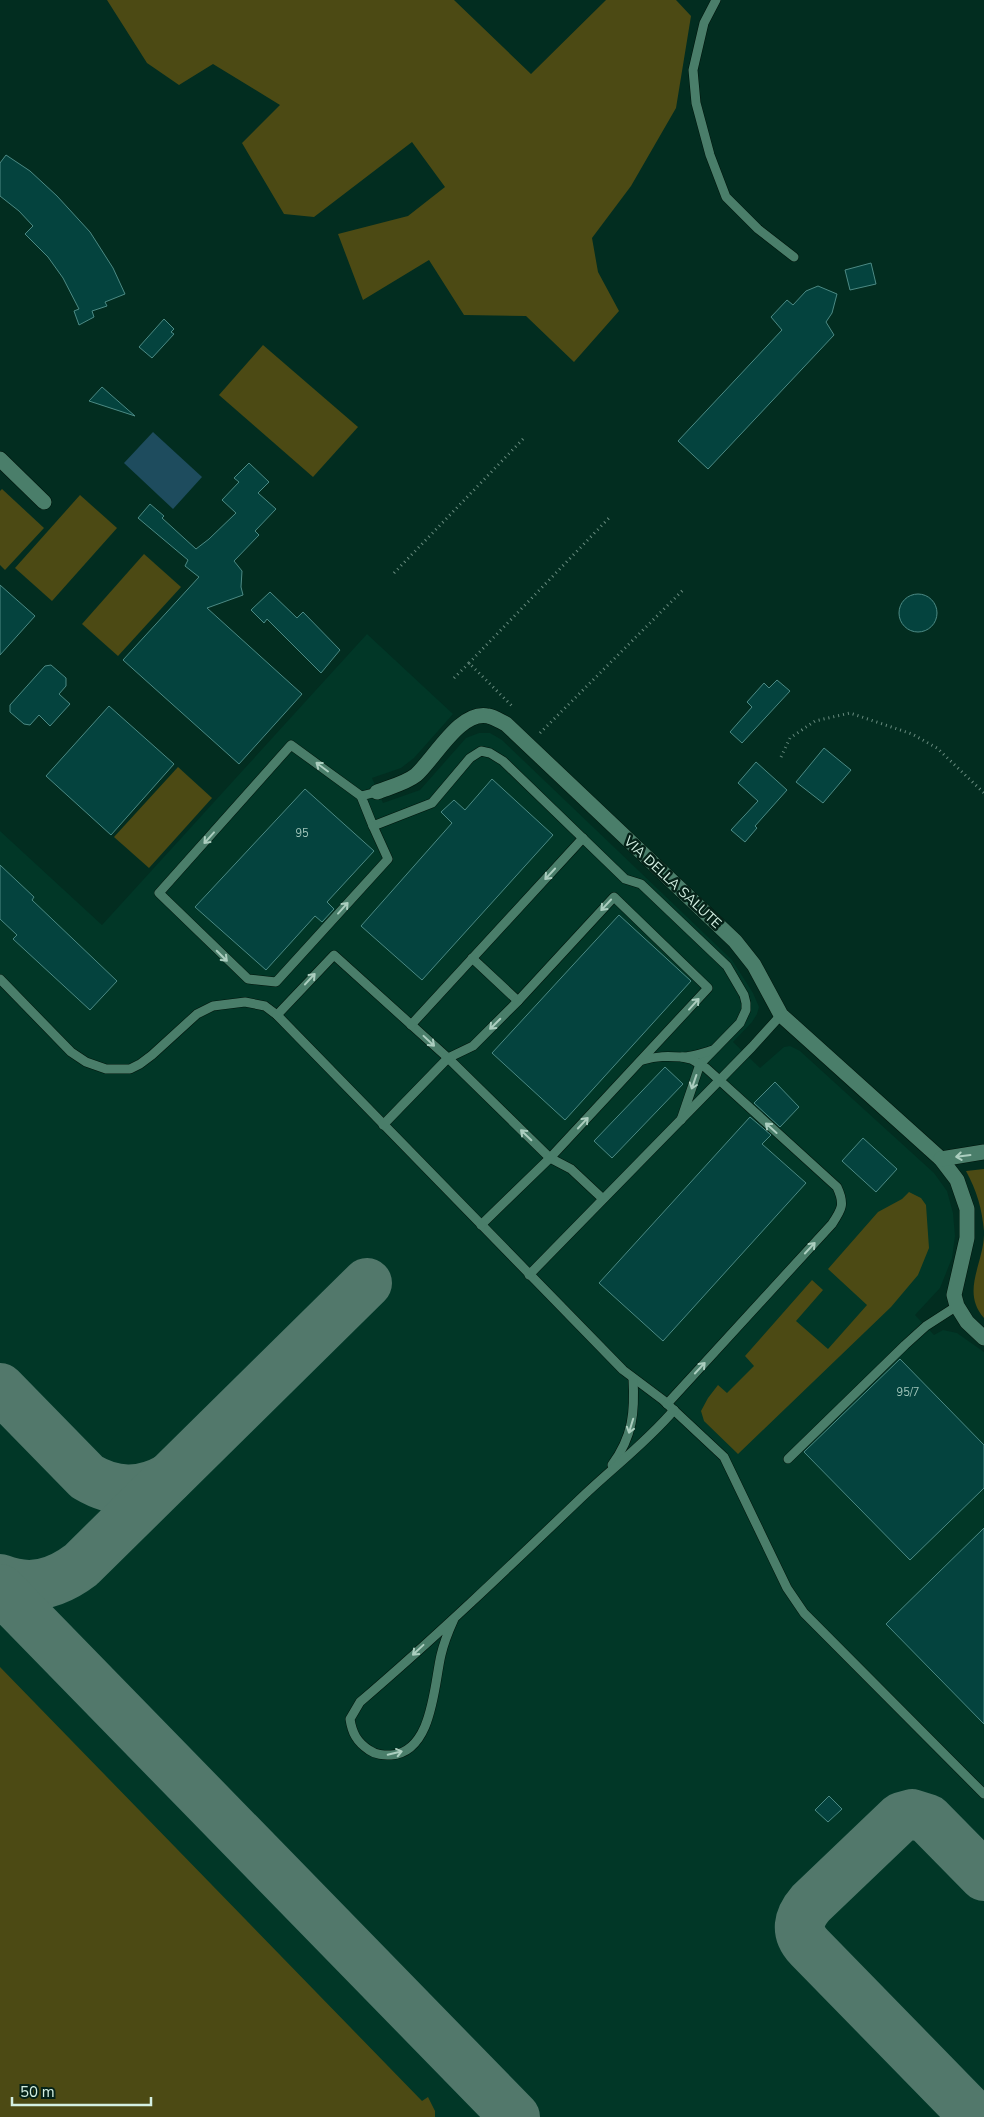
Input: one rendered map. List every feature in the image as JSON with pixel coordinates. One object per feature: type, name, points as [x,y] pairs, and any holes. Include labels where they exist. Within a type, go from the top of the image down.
[{"type":"street","points":[[0,459],[44,502]]},
{"type":"street","name":"VIA DELLA SALUTE","points":[[377,792],[416,775],[461,725],[470,718],[480,715],[490,716],[506,724],[735,941],[754,965],[781,1015],[941,1158],[957,1180],[966,1209],[967,1238],[954,1295],[957,1306]]},
{"type":"street","points":[[941,1158],[984,1152]]},
{"type":"street","points":[[957,1306],[966,1322],[981,1334]]},
{"type":"lane","points":[[716,0],[704,23],[693,70],[696,103],[710,155],[726,197],[758,229],[794,257]]},
{"type":"lane","points":[[291,745],[361,796],[388,859],[276,982],[248,979],[160,893],[291,745]]},
{"type":"lane","points":[[373,826],[432,802],[470,758],[481,752],[490,753],[503,761],[625,879],[641,884],[727,966],[744,995],[746,1010],[740,1023],[700,1064],[681,1120]]},
{"type":"lane","points":[[361,796],[377,792]]},
{"type":"lane","points":[[411,1025],[583,838]]},
{"type":"lane","points":[[383,1124],[448,1058],[473,1046],[518,1001],[614,898],[708,988],[550,1158],[481,1225]]},
{"type":"lane","points":[[277,1015],[334,955],[448,1058],[550,1158],[571,1169],[603,1199]]},
{"type":"lane","points":[[472,958],[518,1001]]},
{"type":"lane","points":[[0,979],[70,1052],[86,1062],[106,1069],[130,1069],[140,1064],[197,1014],[213,1006],[245,1002],[265,1006],[277,1015],[623,1370],[670,1407],[724,1457],[787,1588],[804,1613],[875,1682],[984,1794]]},
{"type":"lane","points":[[529,1275],[781,1015]]},
{"type":"lane","points":[[682,1057],[715,1049]]},
{"type":"lane","points":[[454,1619],[441,1654],[436,1690],[427,1722],[418,1737],[407,1750],[395,1754],[382,1755],[370,1751],[359,1742],[352,1732],[350,1719],[360,1702],[454,1619],[601,1479],[656,1431],[670,1407],[832,1224],[840,1212],[843,1200],[837,1187],[700,1064],[682,1057],[657,1056],[642,1060]]},
{"type":"lane","points":[[788,1460],[905,1344],[926,1326],[957,1306]]},
{"type":"lane","points":[[601,1479],[614,1464],[626,1443],[633,1419],[633,1378]]},
{"type":"path","points":[[394,573],[525,437]]},
{"type":"path","points":[[454,678],[609,518]]},
{"type":"path","points":[[533,727],[540,734],[683,590]]},
{"type":"path","points":[[469,663],[520,714]]},
{"type":"path","points":[[781,757],[790,738],[815,722],[850,713],[912,734],[936,748],[984,793]]},
{"type":"shaded area","points":[[107,0],[454,0],[531,74],[606,0],[676,0],[691,16],[676,108],[631,186],[592,238],[598,272],[619,311],[574,362],[526,316],[464,315],[429,260],[363,300],[338,234],[408,216],[445,187],[412,142],[314,217],[284,214],[242,143],[280,105],[213,64],[179,85],[147,63]]},
{"type":"shaded area","points":[[263,345],[358,427],[313,477],[219,395]]},
{"type":"shaded area","points":[[2,489],[44,528],[5,570],[0,565],[0,491]]},
{"type":"shaded area","points":[[80,495],[117,528],[52,601],[15,568]]},
{"type":"shaded area","points":[[144,554],[181,587],[118,656],[82,624]]},
{"type":"shaded area","points":[[367,634],[453,714],[414,758],[401,768],[372,778],[383,803],[420,790],[466,738],[479,733],[490,733],[502,740],[732,960],[753,993],[759,1007],[752,1022],[733,1042],[760,1068],[784,1047],[790,1046],[800,1051],[934,1173],[947,1191],[953,1213],[955,1236],[952,1258],[940,1288],[915,1315],[934,1335],[943,1330],[957,1333],[984,1352],[984,2117],[0,2117],[0,831],[102,925]]},
{"type":"shaded area","points":[[178,767],[212,798],[149,868],[114,837]]},
{"type":"shaded area","points":[[984,1169],[984,1231],[978,1200],[966,1171]]},
{"type":"shaded area","points":[[909,1192],[921,1198],[926,1205],[929,1248],[918,1275],[891,1307],[738,1454],[704,1421],[701,1411],[708,1398],[718,1385],[727,1393],[754,1366],[745,1356],[812,1280],[823,1290],[796,1321],[828,1349],[867,1305],[828,1269],[878,1212],[902,1199]]},
{"type":"shaded area","points":[[984,1235],[984,1318],[977,1308],[974,1288]]},
{"type":"shaded area","points":[[0,1667],[422,2101],[428,2097],[435,2111],[435,2117],[0,2117]]},
{"type":"water","points":[[153,432],[202,477],[173,509],[124,463]]},
{"type":"building","points":[[6,155],[30,171],[57,196],[90,232],[113,268],[125,294],[105,302],[107,306],[92,311],[94,317],[79,325],[74,311],[79,309],[63,278],[48,257],[25,234],[33,226],[19,211],[0,196],[0,163]]},
{"type":"building","points":[[871,263],[876,284],[850,290],[845,270]]},
{"type":"building","points":[[818,286],[837,294],[832,313],[826,322],[834,335],[708,469],[678,441],[782,330],[771,317],[787,300],[793,305],[806,291]]},
{"type":"building","points":[[164,319],[174,329],[171,332],[174,334],[152,358],[139,347]]},
{"type":"building","points":[[102,387],[135,416],[89,401]]},
{"type":"building","points":[[249,463],[269,482],[258,493],[276,509],[255,531],[259,535],[234,561],[242,571],[241,587],[243,595],[207,608],[302,694],[239,764],[123,660],[199,577],[185,566],[188,560],[138,518],[150,504],[164,516],[162,518],[196,549],[236,513],[222,500],[239,482],[234,478]]},
{"type":"building","points":[[0,585],[35,616],[0,655]]},
{"type":"building","points":[[270,592],[297,618],[303,612],[340,650],[321,673],[267,619],[264,623],[251,610]]},
{"type":"building","points":[[918,594],[931,600],[937,613],[931,626],[918,632],[905,626],[899,613],[905,600]]},
{"type":"building","points":[[51,665],[66,678],[66,686],[59,694],[70,704],[50,726],[39,715],[30,725],[24,724],[10,712],[10,705],[45,666]]},
{"type":"building","points":[[777,680],[790,691],[742,743],[730,732],[752,707],[747,702],[764,683],[769,688]]},
{"type":"building","points":[[109,706],[174,764],[111,835],[46,776]]},
{"type":"building","points":[[824,748],[851,770],[823,803],[796,782]]},
{"type":"building","points":[[756,762],[787,790],[755,826],[757,828],[745,842],[731,830],[758,801],[738,783]]},
{"type":"building","points":[[492,779],[553,835],[422,980],[361,926],[452,823],[441,812],[454,800],[465,810]]},
{"type":"building","points":[[305,789],[374,851],[327,902],[334,909],[322,922],[315,916],[266,970],[195,907]]},
{"type":"building","points":[[0,865],[34,897],[32,900],[117,981],[90,1010],[13,939],[17,935],[0,919]]},
{"type":"building","points":[[619,915],[691,981],[565,1120],[492,1053]]},
{"type":"building","points":[[665,1067],[683,1084],[612,1158],[594,1141]]},
{"type":"building","points":[[775,1082],[799,1107],[780,1127],[754,1103]]},
{"type":"building","points":[[750,1117],[771,1135],[762,1144],[806,1183],[663,1341],[599,1283]]},
{"type":"building","points":[[863,1138],[897,1169],[876,1192],[842,1161]]},
{"type":"building","points":[[900,1359],[984,1445],[984,1488],[910,1560],[804,1452]]},
{"type":"building","points":[[984,1528],[984,1724],[886,1624]]},
{"type":"building","points":[[829,1796],[842,1809],[828,1822],[815,1810]]},
{"type":"taxiway","points":[[0,1579],[22,1585],[42,1584],[62,1577],[81,1565],[367,1283]]},
{"type":"taxiway","points":[[0,1388],[87,1477],[107,1486],[128,1490],[148,1487],[169,1478]]},
{"type":"taxiway","points":[[0,1589],[515,2117]]},
{"type":"taxiway","points":[[975,2117],[809,1947],[802,1936],[800,1925],[803,1914],[811,1903],[901,1817],[912,1814],[928,1819],[984,1876]]}]
